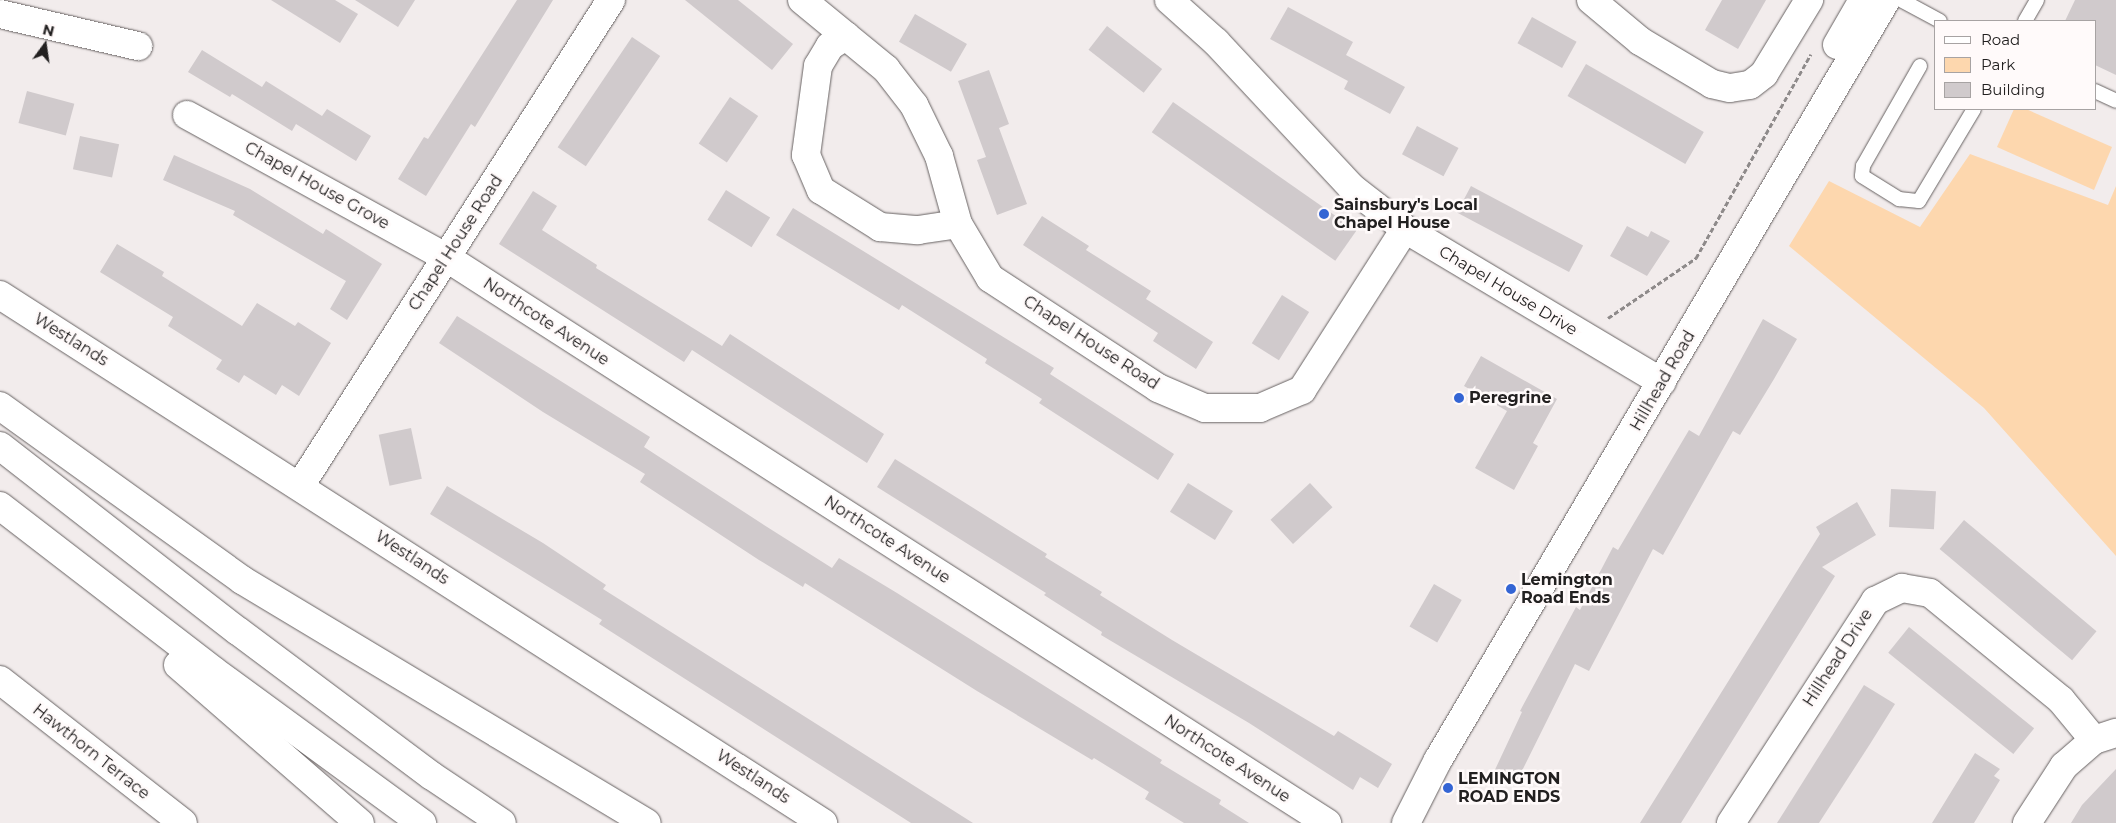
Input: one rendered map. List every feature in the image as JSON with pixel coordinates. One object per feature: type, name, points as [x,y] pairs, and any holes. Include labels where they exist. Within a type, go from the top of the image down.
[{"type":"main road","name":"Chapel House Road","points":[[300,486],[611,0]]},
{"type":"main road","name":"Chapel House Road","points":[[802,0],[886,69],[914,105],[939,156],[958,224],[990,278],[1158,388],[1205,408],[1260,408],[1302,390],[1404,229]]},
{"type":"main road","name":"Chapel House Drive","points":[[1168,0],[1216,42],[1352,188],[1404,229],[1656,379]]},
{"type":"main road","points":[[1591,0],[1640,41],[1712,84],[1730,88],[1750,85],[1764,74],[1809,0]]},
{"type":"main road","name":"Hillhead Road","points":[[1406,823],[1438,760],[1656,379],[1863,0]]},
{"type":"main road","name":"Hillhead Road","points":[[1656,379],[1886,0]]},
{"type":"main road","points":[[2,21],[138,46]]},
{"type":"main road","points":[[846,36],[830,46],[818,66],[806,155],[821,190],[880,227],[918,230],[958,224]]},
{"type":"main road","name":"Chapel House Grove","points":[[188,115],[447,258]]},
{"type":"main road","name":"Northcote Avenue","points":[[447,258],[1327,823]]},
{"type":"main road","name":"Westlands","points":[[0,295],[823,823]]},
{"type":"main road","points":[[0,406],[242,580],[647,823]]},
{"type":"main road","points":[[0,446],[238,632],[432,776],[502,823]]},
{"type":"main road","points":[[0,506],[214,671],[422,823]]},
{"type":"main road","points":[[0,510],[360,823]]},
{"type":"main road","name":"Hillhead Drive","points":[[1731,823],[1875,601],[1902,588],[1930,593],[2105,737]]},
{"type":"main road","name":"Hawthorn Terrace","points":[[0,680],[183,823]]},
{"type":"main road","points":[[2027,823],[2064,766],[2105,737]]},
{"type":"lane","points":[[1900,0],[1938,20]]},
{"type":"lane","points":[[2026,20],[2037,0]]},
{"type":"lane","points":[[1920,66],[1863,166],[1862,176],[1899,199],[1919,201],[1973,110]]},
{"type":"lane","points":[[2096,91],[2116,101]]},
{"type":"path","points":[[1582,335],[1696,258],[1816,45]]},
{"type":"green space","points":[[2014,110],[2028,110],[2112,147],[2094,190],[1997,147]]},
{"type":"green space","points":[[1970,154],[2108,205],[2116,186],[2116,556],[1984,408],[1789,246],[1829,181],[1920,227]]},
{"type":"building","points":[[271,0],[335,0],[358,14],[340,43]]},
{"type":"building","points":[[355,0],[415,0],[398,27]]},
{"type":"building","points":[[517,0],[553,0],[475,127],[471,124],[426,196],[398,179],[424,137],[428,139]]},
{"type":"building","points":[[685,0],[738,0],[793,44],[772,70]]},
{"type":"building","points":[[1722,0],[1766,0],[1738,49],[1705,30]]},
{"type":"building","points":[[2075,0],[2116,0],[2116,75],[2096,65],[2096,20],[2065,20]]},
{"type":"building","points":[[1288,7],[1353,42],[1346,55],[1405,87],[1390,114],[1344,89],[1348,81],[1270,39]]},
{"type":"building","points":[[915,14],[967,44],[951,72],[899,42]]},
{"type":"building","points":[[1532,17],[1577,42],[1562,68],[1517,43]]},
{"type":"building","points":[[1107,26],[1162,69],[1144,93],[1089,50]]},
{"type":"building","points":[[632,37],[660,56],[586,166],[558,147]]},
{"type":"building","points":[[202,50],[262,87],[266,81],[322,116],[327,109],[371,136],[356,161],[296,124],[292,131],[232,94],[230,97],[188,72]]},
{"type":"building","points":[[1586,64],[1704,132],[1685,164],[1568,96]]},
{"type":"building","points":[[989,70],[1009,124],[999,128],[1027,204],[997,215],[977,160],[986,157],[958,81]]},
{"type":"building","points":[[27,91],[74,104],[66,136],[18,123]]},
{"type":"building","points":[[730,97],[758,116],[727,162],[699,143]]},
{"type":"building","points":[[1173,102],[1356,230],[1335,261],[1152,132]]},
{"type":"building","points":[[1417,126],[1458,148],[1443,176],[1402,154]]},
{"type":"building","points":[[80,136],[119,144],[112,178],[73,169]]},
{"type":"building","points":[[174,155],[250,189],[323,234],[326,229],[382,264],[347,320],[330,309],[346,281],[233,215],[235,211],[163,180]]},
{"type":"building","points":[[1471,186],[1583,246],[1569,272],[1457,212]]},
{"type":"building","points":[[726,190],[770,218],[752,247],[707,220]]},
{"type":"building","points":[[533,191],[557,206],[542,230],[597,265],[596,268],[722,346],[730,334],[884,434],[867,463],[692,350],[684,362],[499,244]]},
{"type":"building","points":[[793,208],[1054,368],[1050,374],[1174,454],[1158,480],[1039,403],[1042,399],[985,363],[987,359],[902,305],[899,310],[776,235]]},
{"type":"building","points":[[1042,216],[1089,246],[1086,250],[1151,291],[1146,299],[1213,342],[1196,369],[1153,341],[1158,333],[1023,245]]},
{"type":"building","points":[[1627,226],[1648,237],[1651,231],[1670,241],[1647,276],[1610,256]]},
{"type":"building","points":[[117,244],[164,272],[162,276],[242,326],[257,303],[295,326],[298,322],[331,343],[299,396],[282,385],[276,395],[244,375],[239,383],[216,369],[222,360],[168,326],[173,317],[100,272]]},
{"type":"building","points":[[1282,295],[1309,312],[1279,360],[1252,343]]},
{"type":"building","points":[[457,316],[650,437],[644,447],[761,523],[832,568],[839,558],[897,593],[1162,760],[1160,763],[1221,800],[1219,804],[1249,823],[1184,823],[1145,799],[1149,792],[977,691],[805,583],[803,587],[759,560],[640,482],[645,474],[543,412],[439,343]]},
{"type":"building","points":[[1763,319],[1797,339],[1774,379],[1740,435],[1733,431],[1663,555],[1653,549],[1589,671],[1575,664],[1515,785],[1493,774],[1522,712],[1520,711],[1576,607],[1580,610],[1613,547],[1618,550],[1689,430],[1699,436]]},
{"type":"building","points":[[1481,356],[1557,399],[1533,443],[1538,446],[1514,490],[1475,468],[1507,411],[1464,386]]},
{"type":"building","points":[[411,428],[422,479],[390,486],[379,435]]},
{"type":"building","points":[[895,459],[1047,554],[1045,557],[1102,592],[1100,595],[1172,640],[1334,736],[1338,731],[1392,764],[1378,788],[1360,777],[1353,790],[1249,723],[1101,635],[1102,632],[1044,595],[1046,593],[877,487]]},
{"type":"building","points":[[1188,483],[1233,511],[1215,540],[1170,512]]},
{"type":"building","points":[[1310,483],[1333,507],[1293,544],[1271,520]]},
{"type":"building","points":[[447,486],[543,543],[606,585],[603,589],[973,823],[911,823],[599,624],[602,620],[430,514]]},
{"type":"building","points":[[1891,489],[1936,491],[1934,529],[1889,527]]},
{"type":"building","points":[[1857,502],[1876,535],[1822,567],[1835,576],[1681,823],[1640,823],[1820,534],[1816,527]]},
{"type":"building","points":[[1964,520],[2097,631],[2072,660],[1940,549]]},
{"type":"building","points":[[1434,584],[1462,600],[1437,642],[1410,626]]},
{"type":"building","points":[[1909,627],[2034,728],[2013,754],[1888,653]]},
{"type":"building","points":[[1864,685],[1895,704],[1870,744],[1819,823],[1777,823]]},
{"type":"building","points":[[1975,753],[2000,769],[1994,776],[2000,780],[1974,823],[1932,823]]},
{"type":"building","points":[[2116,769],[2116,823],[2071,823],[2082,805]]},
{"type":"place","name":"Sainsbury's Local Chapel House","points":[[1324,214]]},
{"type":"place","name":"Peregrine","points":[[1459,398]]},
{"type":"place","name":"Lemington Road Ends","points":[[1511,589]]},
{"type":"place","name":"LEMINGTON ROAD ENDS","points":[[1448,788]]}]
